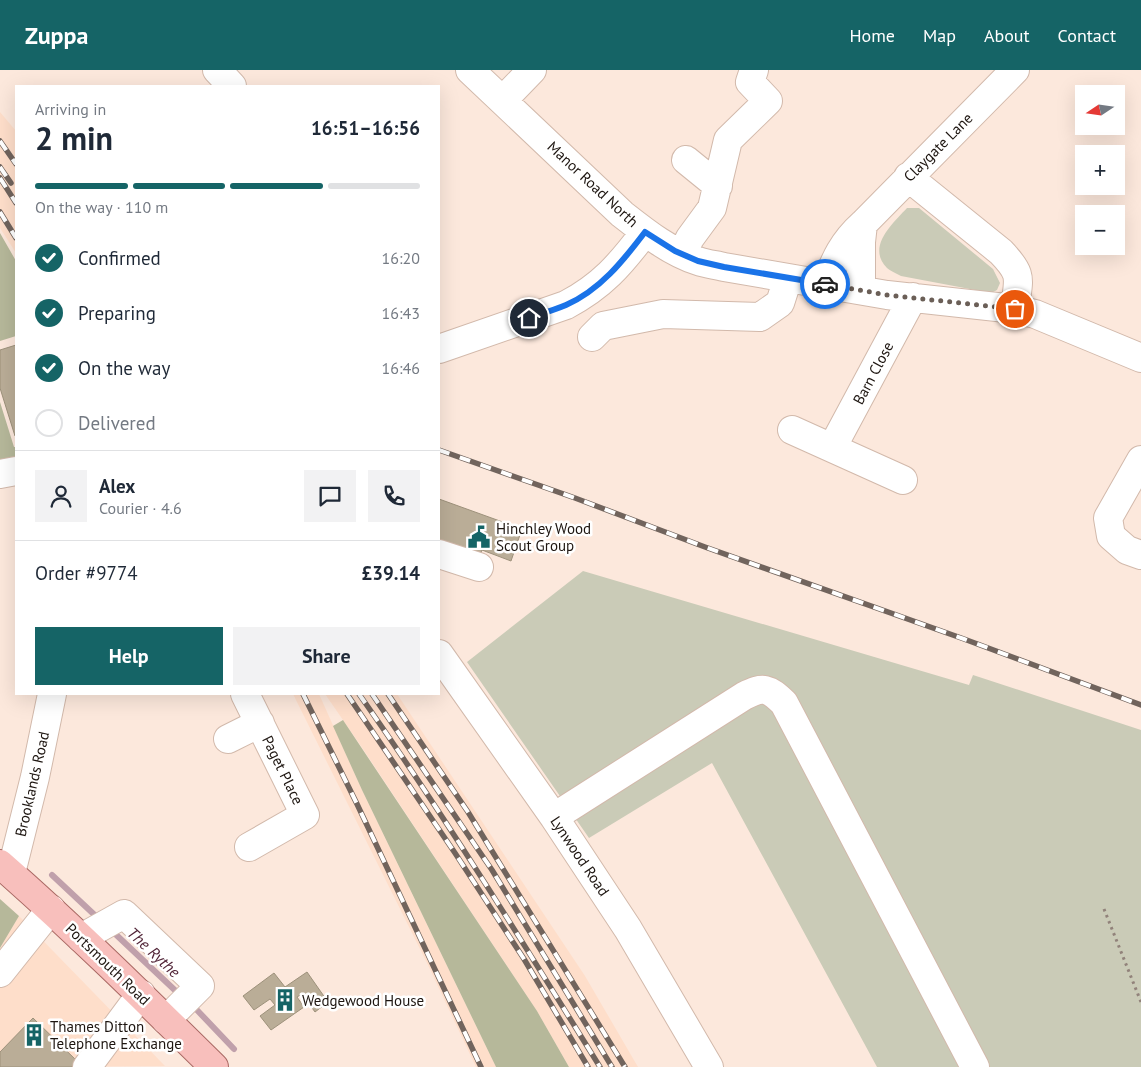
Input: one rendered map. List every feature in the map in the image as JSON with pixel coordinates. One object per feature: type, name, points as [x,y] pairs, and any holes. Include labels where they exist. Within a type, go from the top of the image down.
[{"type":"main road","name":"Portsmouth Road","points":[[6,869],[141,994],[214,1067]]},
{"type":"street","points":[[217,70],[231,85]]},
{"type":"street","name":"Manor Road North","points":[[470,70],[596,190],[645,232],[682,254],[698,261],[724,267],[913,298],[1015,309],[1035,314],[1141,358]]},
{"type":"street","points":[[503,100],[532,70]]},
{"type":"street","points":[[682,254],[690,238],[712,208],[728,140],[768,101],[750,82],[754,70]]},
{"type":"street","name":"Claygate Lane","points":[[826,284],[835,260],[849,236],[863,224],[1012,71]]},
{"type":"street","points":[[686,160],[718,186]]},
{"type":"street","points":[[908,177],[1001,252],[1014,265],[1019,276],[1015,309]]},
{"type":"street","points":[[861,290],[863,224]]},
{"type":"street","points":[[440,350],[566,305],[585,295],[609,276],[645,232]]},
{"type":"street","points":[[592,336],[603,326],[663,314],[760,317],[780,303],[788,278]]},
{"type":"street","name":"Barn Close","points":[[832,448],[913,298]]},
{"type":"street","points":[[792,430],[903,480]]},
{"type":"street","points":[[1141,460],[1108,518],[1111,536],[1127,550],[1141,555]]},
{"type":"street","points":[[0,474],[15,471]]},
{"type":"street","points":[[440,554],[479,567]]},
{"type":"street","name":"Lynwood Road","points":[[440,655],[554,817],[628,929],[709,1067]]},
{"type":"street","points":[[554,817],[744,696],[757,690],[771,691],[784,703],[975,1067]]},
{"type":"street","name":"Brooklands Road","points":[[6,869],[35,777],[52,695]]},
{"type":"street","name":"Paget Place","points":[[246,695],[305,815],[249,847]]},
{"type":"street","points":[[228,739],[260,724]]},
{"type":"street","points":[[0,973],[51,909]]},
{"type":"street","points":[[82,938],[124,914],[200,986],[166,1020]]},
{"type":"street","points":[[87,1067],[141,994]]},
{"type":"path","points":[[1104,909],[1141,1002]]},
{"type":"shaded area","points":[[0,112],[15,130],[15,251],[0,228]]},
{"type":"shaded area","points":[[293,695],[319,695],[362,790],[496,1067],[476,1067],[428,965]]},
{"type":"shaded area","points":[[326,695],[398,695],[585,976],[638,1067],[569,1067],[537,1011]]},
{"type":"shaded area","points":[[19,916],[165,1066],[0,1067],[0,948]]},
{"type":"green space","points":[[907,208],[919,208],[993,269],[1000,283],[997,290],[991,293],[901,276],[887,268],[881,260],[880,244],[889,228]]},
{"type":"green space","points":[[0,233],[15,259],[15,336],[0,341]]},
{"type":"green space","points":[[0,402],[15,447],[15,458],[0,461]]},
{"type":"green space","points":[[583,571],[969,685],[973,675],[1141,730],[1141,1067],[877,1067],[712,763],[589,838],[467,662]]},
{"type":"green space","points":[[343,720],[537,1011],[569,1067],[496,1067],[333,726]]},
{"type":"green space","points":[[0,899],[19,916],[0,948]]},
{"type":"building","points":[[15,345],[15,436],[0,388],[0,350]]},
{"type":"building","name":"Hinchley Wood Scout Group","points":[[440,499],[522,529],[511,561],[482,550],[478,559],[440,545]]},
{"type":"building","name":"Wedgewood House","points":[[307,972],[328,1002],[315,1012],[302,994],[297,997],[304,1007],[271,1030],[260,1016],[275,1005],[270,999],[254,1010],[243,996],[274,973],[285,987]]},
{"type":"building","name":"Thames Ditton Telephone Exchange","points":[[33,1018],[78,1062],[73,1067],[0,1067],[0,1052]]},
{"type":"waterway","name":"The Rythe","points":[[52,875],[100,920]]},
{"type":"waterway","name":"The Rythe","points":[[110,929],[180,995]]},
{"type":"waterway","name":"The Rythe","points":[[196,1009],[234,1049]]},
{"type":"railway","points":[[0,141],[15,163]]},
{"type":"railway","points":[[0,167],[11,183]]},
{"type":"railway","points":[[0,178],[15,201]]},
{"type":"railway","points":[[0,212],[15,236]]},
{"type":"railway","points":[[440,450],[964,639],[1141,705]]},
{"type":"railway","points":[[303,695],[481,1067]]},
{"type":"railway","points":[[348,695],[524,959],[588,1067]]},
{"type":"railway","points":[[360,695],[452,832],[600,1067]]},
{"type":"railway","points":[[373,695],[492,870],[612,1067]]},
{"type":"railway","points":[[389,695],[468,812],[625,1067]]},
{"type":"way so far","points":[[825,284],[887,295],[1015,309]]},
{"type":"place","name":"Hinchley Wood Scout Group","points":[[479,537]]},
{"type":"place","name":"Wedgewood House","points":[[285,1000]]},
{"type":"place","name":"Thames Ditton Telephone Exchange","points":[[34,1035]]},
{"type":"route","points":[[529,318],[566,305],[585,295],[609,276],[645,232],[675,251],[698,261],[825,284]]}]
